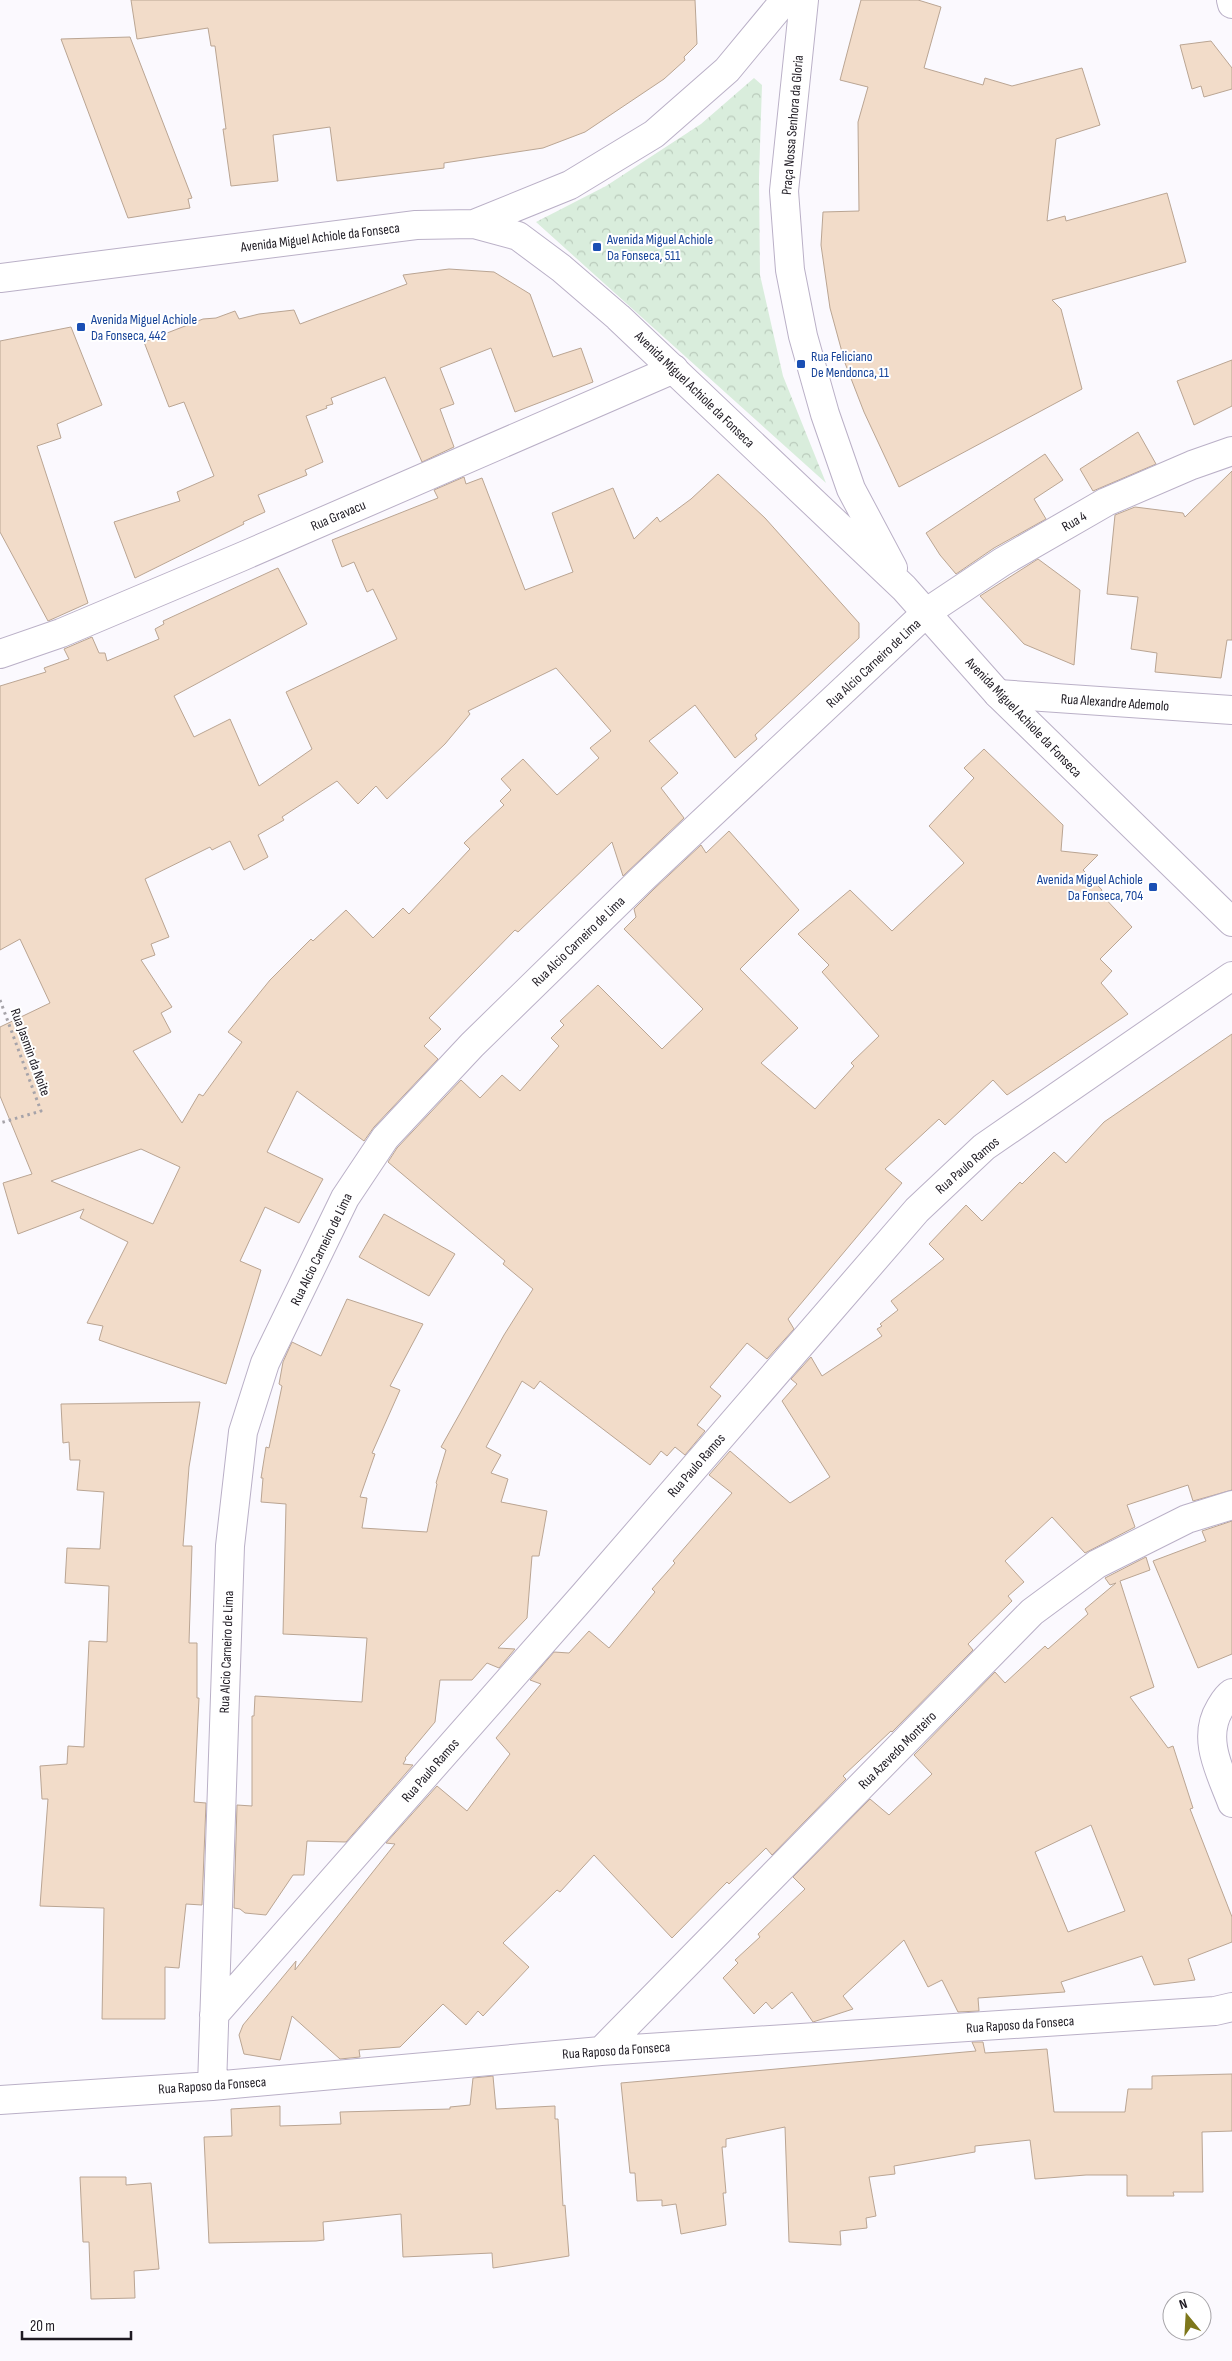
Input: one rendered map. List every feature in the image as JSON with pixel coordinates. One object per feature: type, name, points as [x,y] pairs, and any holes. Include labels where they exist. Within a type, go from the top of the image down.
[{"type":"street","points":[[474,224],[570,185],[654,134],[727,70],[785,0]]},
{"type":"street","name":"Praça Nossa Senhora da Gloria","points":[[804,0],[784,191],[790,270],[803,336],[825,414],[851,489],[904,588]]},
{"type":"street","points":[[1230,0],[1232,4]]},
{"type":"street","name":"Avenida Miguel Achiole da Fonseca","points":[[0,278],[416,225],[474,224],[518,236],[560,268],[618,317],[904,588],[998,694],[1232,922]]},
{"type":"street","name":"Rua Gravacu","points":[[0,654],[61,633],[232,561],[674,369]]},
{"type":"street","name":"Rua 4","points":[[927,612],[1002,562],[1106,502],[1192,465],[1232,451]]},
{"type":"street","name":"Rua Alcio Carneiro de Lima","points":[[212,2086],[230,1546],[243,1432],[264,1362],[345,1198],[385,1138],[472,1045],[643,878],[927,612]]},
{"type":"street","name":"Rua Alexandre Ademolo","points":[[998,694],[1232,710]]},
{"type":"street","name":"Rua Paulo Ramos","points":[[214,2015],[584,1595],[917,1210],[984,1147],[1232,976]]},
{"type":"street","name":"Rua Azevedo Monteiro","points":[[601,2051],[1032,1612],[1097,1564],[1187,1519],[1232,1505]]},
{"type":"street","points":[[1232,1693],[1228,1696],[1214,1719],[1211,1744],[1232,1803]]},
{"type":"street","name":"Rua Raposo da Fonseca","points":[[0,2100],[212,2086],[601,2051],[1205,2012],[1232,2007]]},
{"type":"path","name":"Rua Jasmin da Noite","points":[[0,1000],[41,1111],[0,1123]]},
{"type":"green space","points":[[754,78],[762,85],[759,177],[760,275],[783,376],[826,483],[536,222],[606,186],[701,124]]},
{"type":"building","points":[[131,0],[695,0],[697,44],[684,57],[685,60],[664,79],[585,132],[543,148],[444,163],[444,168],[337,181],[330,127],[273,135],[278,181],[231,186],[223,129],[226,129],[215,46],[211,46],[208,28],[137,39]]},
{"type":"building","points":[[861,0],[918,0],[941,7],[924,68],[983,85],[985,78],[1012,86],[1082,68],[1100,125],[1056,139],[1047,221],[1065,216],[1066,221],[1167,193],[1186,262],[1052,300],[1061,309],[1082,389],[899,487],[864,412],[845,363],[830,308],[821,245],[823,212],[859,211],[858,122],[868,87],[840,80]]},
{"type":"building","points":[[130,37],[192,198],[188,199],[190,208],[128,218],[61,39]]},
{"type":"building","points":[[1211,41],[1232,68],[1232,89],[1204,97],[1201,86],[1192,89],[1180,45]]},
{"type":"building","points":[[449,269],[494,272],[530,294],[553,357],[581,348],[593,382],[515,412],[491,348],[440,368],[454,404],[440,409],[454,447],[422,462],[385,377],[331,398],[333,404],[306,416],[323,462],[305,470],[307,475],[258,495],[265,512],[135,578],[114,522],[180,501],[177,492],[214,476],[184,402],[169,407],[144,342],[203,319],[216,318],[235,311],[239,319],[259,314],[294,310],[300,324],[407,284],[403,275]]},
{"type":"building","points":[[71,327],[102,405],[57,424],[61,438],[37,446],[88,603],[48,621],[0,532],[0,341]]},
{"type":"building","points":[[1232,360],[1232,406],[1194,425],[1177,381]]},
{"type":"building","points":[[1138,432],[1156,464],[1093,491],[1080,469]]},
{"type":"building","points":[[1045,454],[1063,480],[1034,499],[1046,519],[994,548],[956,574],[940,555],[926,533]]},
{"type":"building","points":[[1232,471],[1232,640],[1227,640],[1221,678],[1155,672],[1157,653],[1131,649],[1138,597],[1107,594],[1115,515],[1135,507],[1183,513],[1185,517]]},
{"type":"building","points":[[718,474],[765,518],[859,623],[859,638],[755,735],[757,739],[735,758],[695,705],[649,741],[678,773],[661,788],[684,818],[623,876],[612,842],[518,932],[515,930],[429,1018],[441,1029],[424,1046],[438,1059],[374,1127],[364,1141],[297,1091],[267,1152],[323,1179],[299,1223],[265,1207],[240,1261],[261,1270],[226,1384],[99,1340],[103,1326],[87,1323],[128,1242],[80,1218],[84,1209],[18,1234],[3,1183],[32,1174],[0,1096],[0,1027],[50,1003],[20,939],[0,950],[0,686],[46,672],[44,668],[69,659],[64,649],[92,637],[99,653],[105,653],[107,661],[159,639],[155,629],[164,624],[163,621],[278,568],[307,624],[174,696],[194,737],[230,719],[259,786],[312,749],[286,692],[397,639],[373,589],[367,592],[354,562],[342,567],[332,540],[438,498],[434,490],[464,477],[466,484],[482,478],[525,590],[573,572],[552,513],[613,488],[634,539],[657,517],[660,522],[691,499]],"holes":[[[556,668],[611,731],[590,748],[599,758],[557,795],[523,759],[501,779],[511,790],[500,801],[504,805],[464,843],[470,849],[409,914],[403,908],[373,938],[346,910],[313,941],[311,939],[270,980],[228,1032],[242,1042],[203,1096],[199,1094],[182,1123],[133,1051],[171,1032],[161,1013],[172,1007],[141,960],[155,955],[151,944],[169,937],[145,879],[210,847],[212,850],[230,841],[244,870],[268,857],[258,835],[284,820],[282,817],[337,781],[358,804],[376,786],[387,799],[445,744],[470,714],[468,711]],[[141,1149],[180,1167],[153,1224],[51,1181]]]},
{"type":"building","points":[[1038,559],[1080,590],[1074,665],[1024,644],[980,596]]},
{"type":"building","points":[[984,749],[1063,825],[1061,851],[1098,855],[1083,870],[1102,890],[1100,893],[1132,927],[1100,959],[1112,971],[1101,983],[1128,1014],[1007,1095],[993,1080],[945,1125],[939,1119],[885,1169],[902,1183],[788,1319],[794,1329],[767,1359],[747,1343],[710,1387],[721,1396],[697,1425],[705,1431],[685,1455],[675,1447],[667,1456],[661,1451],[650,1465],[540,1381],[534,1389],[522,1381],[486,1447],[501,1455],[491,1473],[508,1479],[501,1502],[547,1511],[539,1556],[532,1556],[527,1618],[498,1648],[515,1649],[499,1668],[487,1663],[472,1680],[440,1680],[435,1722],[405,1758],[403,1764],[413,1765],[346,1842],[307,1841],[304,1875],[293,1875],[266,1915],[245,1913],[240,1909],[234,1908],[237,1805],[252,1806],[252,1716],[254,1716],[255,1696],[362,1702],[367,1638],[283,1634],[286,1504],[261,1502],[263,1478],[261,1478],[266,1447],[269,1448],[282,1386],[279,1384],[283,1362],[292,1342],[321,1356],[347,1299],[423,1324],[390,1386],[400,1390],[372,1453],[375,1454],[360,1497],[367,1498],[362,1528],[427,1532],[436,1483],[446,1450],[441,1447],[504,1335],[533,1289],[503,1264],[505,1261],[388,1162],[397,1148],[461,1080],[480,1098],[502,1075],[520,1091],[559,1046],[551,1038],[564,1025],[560,1021],[598,985],[662,1049],[703,1009],[624,929],[636,917],[634,909],[701,845],[706,853],[729,831],[799,910],[740,969],[798,1028],[761,1063],[815,1109],[854,1066],[851,1063],[879,1036],[822,972],[829,965],[798,934],[850,890],[892,931],[964,863],[929,826],[974,778],[964,768]]},
{"type":"building","points":[[1232,1034],[1232,1490],[1193,1501],[1188,1485],[1127,1505],[1135,1527],[1085,1553],[1052,1517],[1005,1561],[1024,1582],[1008,1596],[1012,1601],[968,1644],[973,1650],[892,1732],[843,1776],[846,1779],[772,1855],[766,1848],[729,1884],[727,1882],[672,1938],[594,1855],[560,1892],[557,1890],[503,1943],[529,1967],[483,2016],[478,2011],[466,2025],[443,2004],[400,2047],[359,2050],[360,2057],[340,2059],[292,2016],[280,2060],[244,2054],[239,2035],[243,2025],[296,1961],[295,1970],[395,1844],[386,1843],[437,1786],[467,1811],[510,1754],[496,1738],[541,1684],[530,1680],[554,1652],[569,1653],[589,1631],[609,1648],[655,1592],[652,1589],[675,1563],[673,1561],[732,1493],[709,1475],[730,1451],[790,1503],[830,1477],[782,1401],[797,1384],[791,1379],[811,1357],[822,1376],[882,1336],[877,1329],[882,1326],[880,1324],[898,1310],[891,1301],[944,1259],[929,1244],[966,1205],[982,1221],[1020,1182],[1022,1184],[1054,1152],[1066,1163],[1104,1122]]},
{"type":"building","points":[[384,1214],[455,1254],[429,1296],[359,1257]]},
{"type":"building","points":[[200,1402],[189,1467],[183,1546],[192,1546],[189,1643],[197,1643],[197,1698],[199,1698],[194,1802],[206,1803],[202,1905],[186,1904],[179,1968],[165,1967],[165,2019],[102,2019],[104,1908],[40,1906],[48,1799],[42,1799],[40,1766],[67,1764],[68,1746],[84,1747],[89,1641],[107,1642],[109,1586],[65,1583],[67,1548],[100,1549],[104,1492],[77,1490],[80,1460],[70,1460],[69,1442],[63,1443],[61,1404]]},
{"type":"building","points":[[1232,1521],[1232,1654],[1198,1668],[1153,1561],[1206,1541],[1202,1531]]},
{"type":"building","points":[[1146,1557],[1150,1570],[1120,1581],[1154,1687],[1130,1697],[1168,1748],[1173,1746],[1193,1808],[1190,1809],[1232,1917],[1232,1942],[1188,1959],[1195,1980],[1154,1985],[1142,1956],[1061,1982],[1065,1992],[978,1998],[979,2011],[958,2012],[942,1980],[928,1987],[904,1940],[843,1996],[853,2009],[813,2022],[792,1992],[772,2009],[766,2002],[754,2014],[723,1978],[738,1963],[735,1960],[760,1937],[758,1934],[805,1889],[793,1877],[870,1799],[889,1815],[932,1774],[914,1755],[995,1672],[1005,1683],[1045,1646],[1048,1649],[1088,1614],[1085,1609],[1116,1583],[1110,1585],[1105,1578]],"holes":[[[1091,1825],[1125,1911],[1068,1932],[1035,1852]]]},
{"type":"building","points":[[972,2042],[983,2042],[985,2053],[1047,2049],[1054,2112],[1125,2112],[1128,2089],[1152,2089],[1152,2076],[1232,2074],[1232,2131],[1202,2132],[1203,2192],[1173,2192],[1174,2196],[1127,2196],[1127,2175],[1086,2175],[1035,2179],[1030,2140],[975,2146],[975,2152],[894,2166],[895,2174],[869,2177],[876,2216],[866,2218],[867,2228],[840,2231],[841,2245],[789,2242],[785,2127],[726,2139],[726,2147],[722,2147],[726,2193],[723,2193],[726,2225],[681,2234],[676,2204],[662,2206],[662,2200],[637,2201],[635,2173],[630,2173],[621,2083],[976,2051]]},
{"type":"building","points":[[493,2076],[496,2109],[555,2106],[555,2119],[558,2119],[563,2206],[565,2205],[569,2256],[493,2268],[492,2253],[403,2257],[401,2214],[323,2222],[324,2240],[209,2243],[204,2137],[232,2136],[231,2109],[280,2106],[280,2126],[341,2124],[340,2112],[450,2109],[450,2107],[470,2105],[473,2078]]},
{"type":"building","points":[[80,2177],[126,2177],[126,2185],[151,2183],[159,2269],[134,2271],[135,2298],[91,2299],[89,2242],[83,2242]]},
{"type":"place","name":"Avenida Miguel Achiole Da Fonseca, 511","points":[[597,247]]},
{"type":"place","name":"Avenida Miguel Achiole Da Fonseca, 442","points":[[81,327]]},
{"type":"place","name":"Rua Feliciano De Mendonca, 11","points":[[801,364]]},
{"type":"place","name":"Avenida Miguel Achiole Da Fonseca, 704","points":[[1153,887]]}]
